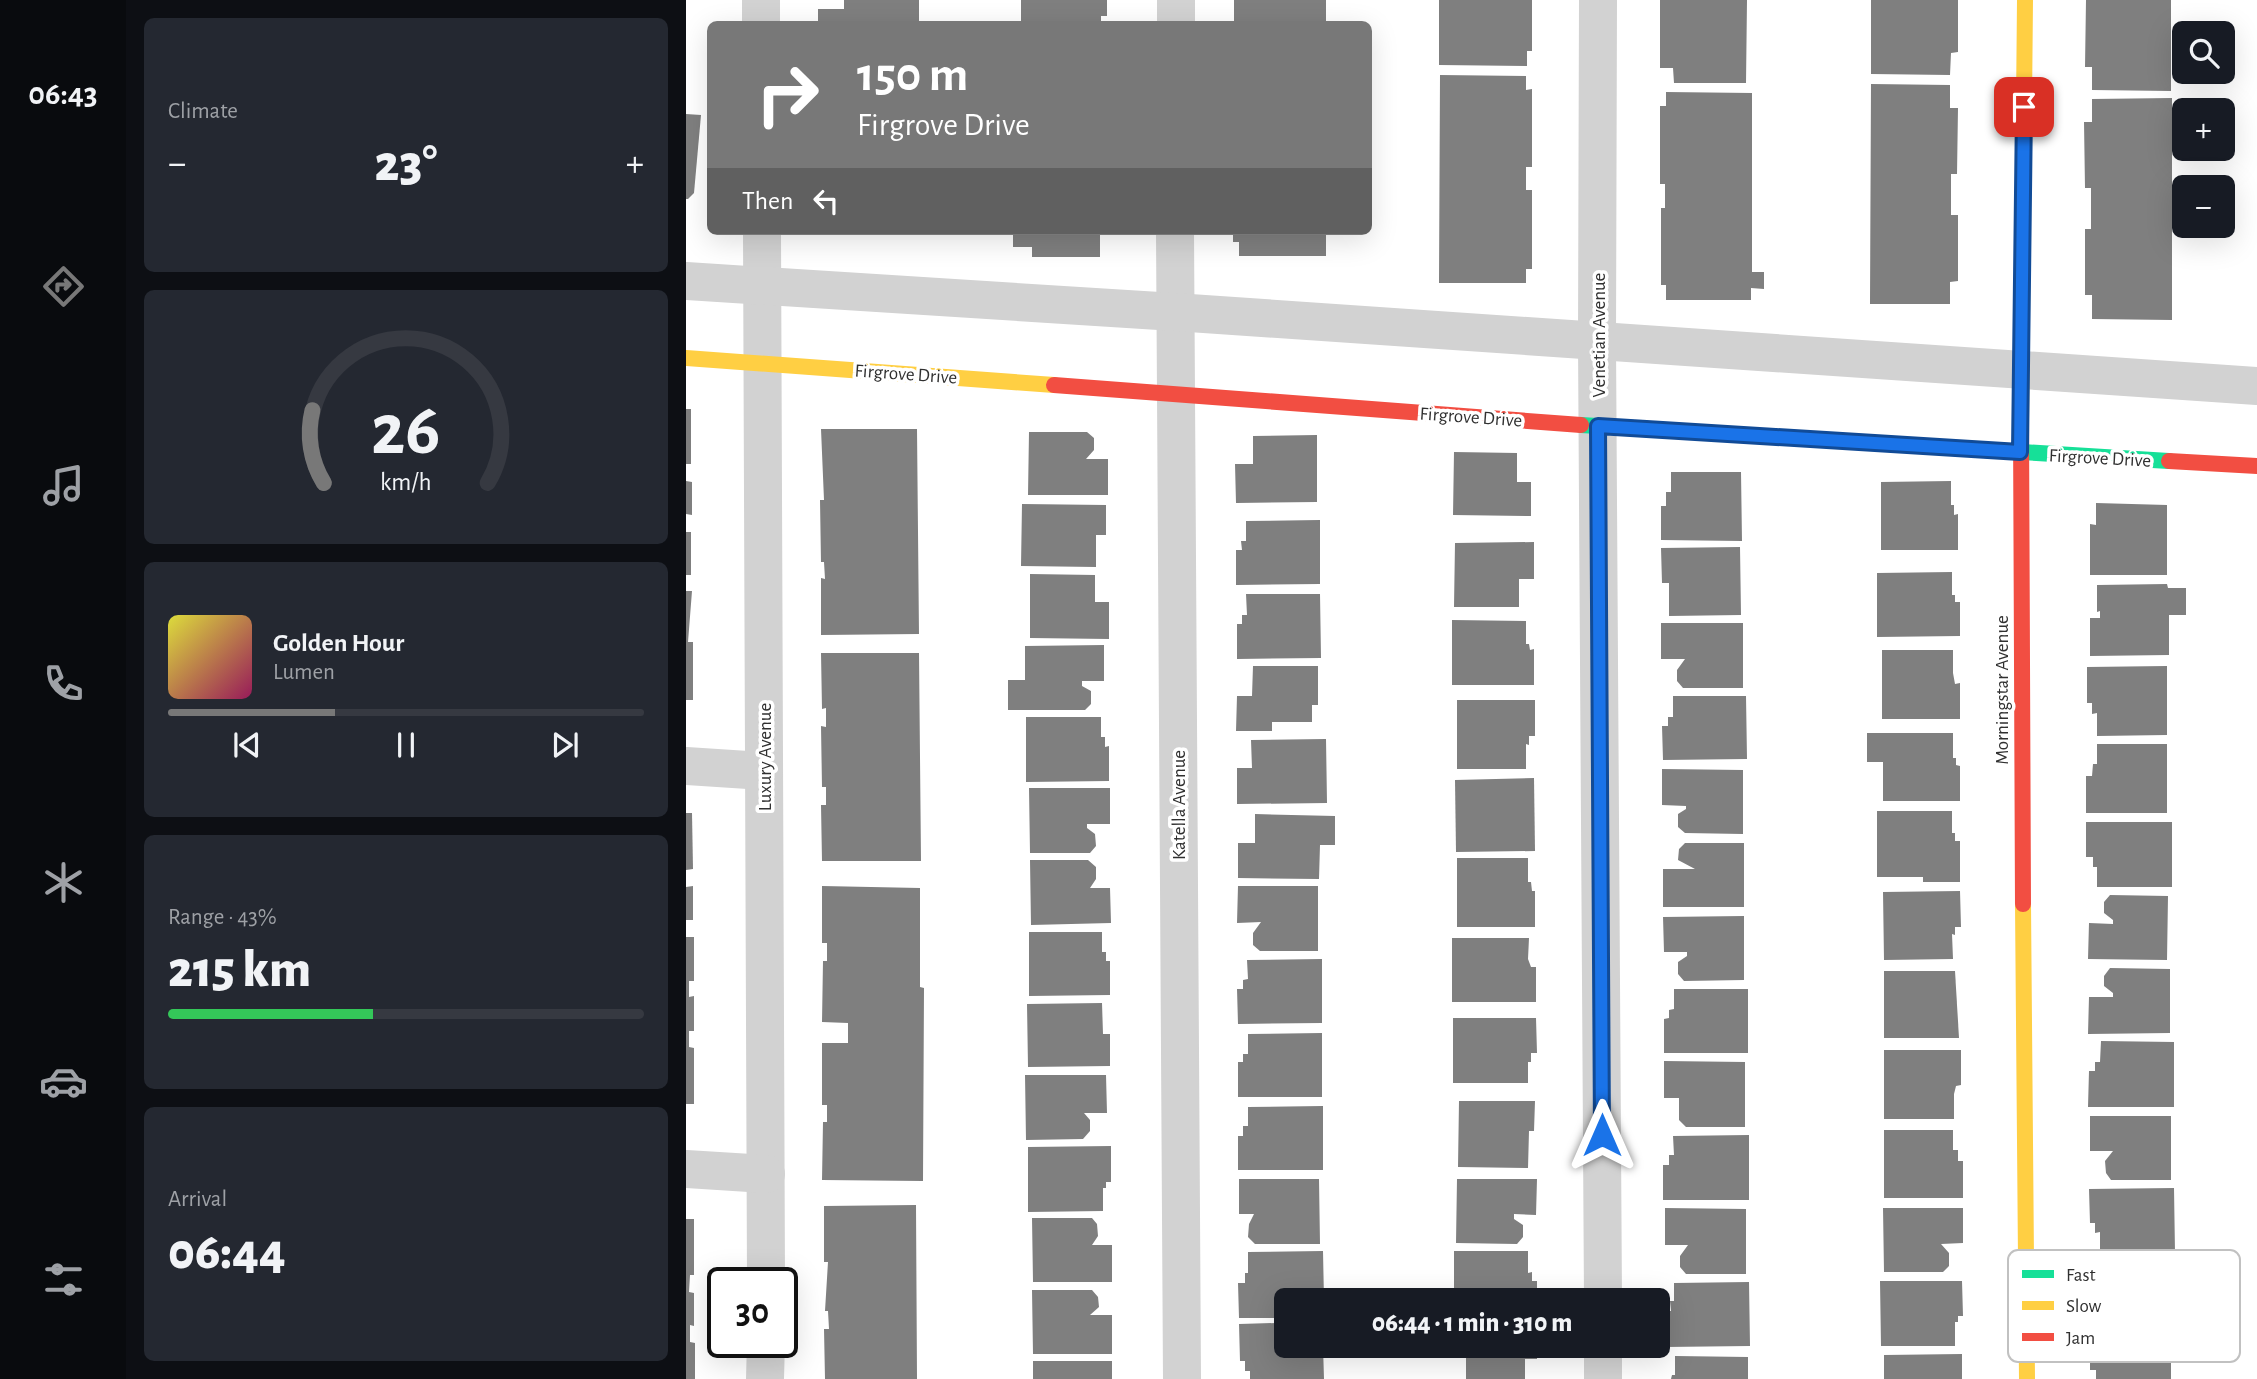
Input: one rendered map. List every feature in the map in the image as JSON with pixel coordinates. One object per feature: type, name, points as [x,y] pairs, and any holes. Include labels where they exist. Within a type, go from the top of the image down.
[{"type":"street","points":[[761,0],[761,21]]},
{"type":"street","points":[[1175,21],[1176,0]]},
{"type":"street","name":"Venetian Avenue","points":[[1598,0],[1602,1288]]},
{"type":"street","name":"Morningstar Avenue","points":[[2025,0],[2020,452],[2026,1250]]},
{"type":"street","name":"Luxury Avenue","points":[[762,235],[766,1267]]},
{"type":"street","name":"Katella Avenue","points":[[1175,235],[1182,1379]]},
{"type":"street","points":[[686,281],[2257,386]]},
{"type":"street","name":"Firgrove Drive","points":[[686,358],[1598,426],[2257,466]]},
{"type":"street","points":[[686,766],[764,771]]},
{"type":"street","points":[[686,1169],[766,1174]]},
{"type":"street","points":[[765,1379],[766,1358]]},
{"type":"street","points":[[1603,1358],[1603,1379]]},
{"type":"building","points":[[844,0],[919,0],[919,21],[818,21],[818,9],[844,9]]},
{"type":"building","points":[[1021,0],[1107,0],[1107,16],[1101,16],[1101,21],[1021,21]]},
{"type":"building","points":[[1234,0],[1326,0],[1326,21],[1234,21]]},
{"type":"building","points":[[1439,0],[1532,0],[1532,51],[1527,51],[1527,66],[1439,65]]},
{"type":"building","points":[[1660,0],[1747,0],[1746,83],[1674,83],[1673,68],[1660,68]]},
{"type":"building","points":[[1871,0],[1958,0],[1958,52],[1951,53],[1950,75],[1871,74]]},
{"type":"building","points":[[2086,0],[2171,0],[2171,91],[2092,90],[2092,67],[2085,67]]},
{"type":"building","points":[[1440,75],[1526,76],[1526,90],[1532,89],[1532,167],[1526,167],[1526,190],[1532,190],[1532,269],[1526,269],[1526,283],[1439,283]]},
{"type":"building","points":[[1871,84],[1950,85],[1950,108],[1958,108],[1957,174],[1951,174],[1951,215],[1958,215],[1958,281],[1950,282],[1950,304],[1870,304]]},
{"type":"building","points":[[1666,92],[1752,93],[1752,272],[1764,272],[1764,289],[1751,288],[1751,300],[1666,300],[1666,285],[1661,285],[1661,208],[1665,208],[1665,184],[1660,184],[1660,106],[1666,106]]},
{"type":"building","points":[[2172,98],[2172,320],[2092,319],[2092,295],[2085,295],[2085,229],[2091,229],[2091,188],[2085,188],[2084,122],[2092,122],[2092,99]]},
{"type":"building","points":[[686,114],[701,115],[694,193],[688,199],[686,199]]},
{"type":"building","points":[[1013,235],[1100,235],[1100,257],[1032,257],[1032,247],[1013,247]]},
{"type":"building","points":[[1233,235],[1326,235],[1326,256],[1239,256],[1239,242],[1233,242]]},
{"type":"building","points":[[686,409],[691,409],[691,464],[686,464]]},
{"type":"building","points":[[821,429],[917,429],[919,634],[821,635],[821,578],[825,579],[824,562],[821,562],[820,500],[824,500]]},
{"type":"building","points":[[1029,432],[1087,432],[1094,438],[1094,450],[1086,459],[1108,459],[1108,495],[1028,495]]},
{"type":"building","points":[[1317,435],[1317,502],[1236,503],[1235,464],[1253,464],[1253,436]]},
{"type":"building","points":[[1454,452],[1517,453],[1517,482],[1531,482],[1531,516],[1453,515]]},
{"type":"building","points":[[1671,472],[1741,472],[1742,541],[1661,540],[1661,506],[1666,506],[1666,492],[1671,492]]},
{"type":"building","points":[[686,481],[692,482],[692,515],[686,514]]},
{"type":"building","points":[[1951,481],[1951,505],[1954,505],[1954,515],[1958,514],[1958,550],[1881,550],[1881,482]]},
{"type":"building","points":[[2096,503],[2167,505],[2167,575],[2090,575],[2090,524],[2096,525]]},
{"type":"building","points":[[1022,504],[1106,505],[1106,535],[1096,535],[1096,567],[1021,566]]},
{"type":"building","points":[[1320,520],[1320,584],[1236,585],[1236,550],[1242,550],[1241,541],[1246,541],[1246,521]]},
{"type":"building","points":[[686,532],[691,532],[691,575],[686,575]]},
{"type":"building","points":[[1534,542],[1534,579],[1519,579],[1519,607],[1454,607],[1455,543]]},
{"type":"building","points":[[1740,547],[1741,615],[1669,616],[1669,583],[1662,583],[1661,548]]},
{"type":"building","points":[[1952,572],[1952,595],[1955,595],[1955,602],[1960,602],[1960,636],[1877,637],[1877,573]]},
{"type":"building","points":[[1030,574],[1095,575],[1095,602],[1109,602],[1109,639],[1030,638]]},
{"type":"building","points":[[2167,584],[2168,588],[2186,588],[2186,615],[2169,615],[2169,655],[2090,656],[2090,618],[2100,618],[2100,611],[2097,612],[2097,585]]},
{"type":"building","points":[[686,591],[692,591],[688,642],[693,642],[693,700],[686,700]]},
{"type":"building","points":[[1246,594],[1320,594],[1321,658],[1237,659],[1237,624],[1242,624],[1242,615],[1247,615]]},
{"type":"building","points":[[1452,620],[1526,621],[1526,644],[1529,644],[1530,650],[1534,649],[1534,685],[1452,685]]},
{"type":"building","points":[[1661,623],[1743,623],[1743,688],[1683,688],[1677,681],[1677,670],[1685,659],[1661,659]]},
{"type":"building","points":[[1104,645],[1104,681],[1082,681],[1082,686],[1091,691],[1091,704],[1085,710],[1008,710],[1008,680],[1025,680],[1025,646]]},
{"type":"building","points":[[1882,650],[1953,650],[1955,684],[1960,683],[1960,719],[1882,719]]},
{"type":"building","points":[[821,653],[919,653],[921,861],[822,861],[821,805],[826,805],[826,787],[822,787],[821,726],[826,727],[826,708],[822,709]]},
{"type":"building","points":[[1253,666],[1318,666],[1318,705],[1312,705],[1312,722],[1272,722],[1272,731],[1236,731],[1237,696],[1252,696]]},
{"type":"building","points":[[2167,666],[2167,735],[2097,736],[2097,713],[2092,714],[2092,703],[2087,703],[2087,667]]},
{"type":"building","points":[[1673,696],[1746,696],[1747,759],[1663,760],[1662,726],[1668,726],[1668,717],[1673,717]]},
{"type":"building","points":[[1457,700],[1535,700],[1535,736],[1529,736],[1529,745],[1526,744],[1526,769],[1457,769]]},
{"type":"building","points":[[1026,717],[1101,717],[1101,737],[1105,737],[1105,747],[1109,746],[1109,781],[1026,782]]},
{"type":"building","points":[[1867,733],[1953,733],[1953,758],[1956,758],[1956,765],[1960,766],[1960,801],[1883,801],[1883,762],[1867,762]]},
{"type":"building","points":[[1326,739],[1327,803],[1237,804],[1237,768],[1252,768],[1251,740]]},
{"type":"building","points":[[2097,744],[2167,744],[2167,813],[2086,813],[2086,776],[2092,776],[2093,764],[2097,764]]},
{"type":"building","points":[[1662,769],[1743,770],[1743,834],[1685,833],[1678,827],[1678,814],[1686,809],[1686,806],[1662,805]]},
{"type":"building","points":[[1534,778],[1535,851],[1456,852],[1455,780]]},
{"type":"building","points":[[1029,788],[1110,788],[1110,824],[1087,824],[1087,828],[1095,834],[1096,846],[1090,853],[1030,853]]},
{"type":"building","points":[[1877,811],[1952,811],[1952,833],[1955,833],[1955,841],[1960,841],[1960,882],[1923,882],[1923,877],[1877,877]]},
{"type":"building","points":[[686,813],[692,813],[693,869],[686,870]]},
{"type":"building","points":[[1255,814],[1335,816],[1335,845],[1320,845],[1319,879],[1238,878],[1238,843],[1255,843]]},
{"type":"building","points":[[2086,822],[2172,822],[2172,887],[2097,887],[2097,867],[2093,867],[2093,857],[2086,857]]},
{"type":"building","points":[[1685,843],[1744,843],[1744,907],[1663,907],[1663,869],[1695,869],[1678,860],[1679,849]]},
{"type":"building","points":[[1457,858],[1528,858],[1528,882],[1531,882],[1532,891],[1535,891],[1535,927],[1457,927]]},
{"type":"building","points":[[1030,860],[1088,860],[1096,867],[1096,879],[1090,888],[1110,888],[1111,923],[1031,925]]},
{"type":"building","points":[[693,886],[693,920],[686,920],[686,887]]},
{"type":"building","points":[[822,886],[920,888],[920,987],[924,988],[923,1181],[822,1180],[823,1122],[827,1122],[827,1105],[822,1105],[822,1043],[848,1043],[848,1023],[822,1022],[823,961],[827,961],[827,943],[822,943]]},
{"type":"building","points":[[1238,886],[1318,886],[1318,951],[1260,951],[1253,945],[1253,933],[1261,922],[1237,923]]},
{"type":"building","points":[[1960,891],[1961,927],[1955,927],[1955,935],[1952,934],[1953,959],[1884,960],[1883,892]]},
{"type":"building","points":[[2110,895],[2168,896],[2167,960],[2088,959],[2089,923],[2113,924],[2113,920],[2104,913],[2104,902]]},
{"type":"building","points":[[1744,916],[1744,980],[1684,981],[1678,974],[1678,962],[1687,956],[1687,952],[1664,952],[1663,917]]},
{"type":"building","points":[[1029,932],[1102,932],[1102,952],[1106,952],[1106,961],[1110,961],[1110,995],[1029,996]]},
{"type":"building","points":[[686,937],[694,937],[694,981],[689,981],[689,997],[694,996],[694,1031],[689,1031],[689,1047],[694,1048],[694,1104],[686,1104]]},
{"type":"building","points":[[1452,938],[1529,938],[1528,959],[1531,967],[1536,967],[1536,1002],[1452,1002]]},
{"type":"building","points":[[1322,959],[1322,1023],[1238,1024],[1237,989],[1243,989],[1243,980],[1248,979],[1247,960]]},
{"type":"building","points":[[2110,968],[2170,969],[2170,1033],[2088,1034],[2089,997],[2113,997],[2113,993],[2104,986],[2104,976]]},
{"type":"building","points":[[1884,971],[1955,971],[1959,1038],[1884,1038]]},
{"type":"building","points":[[1674,989],[1748,989],[1748,1053],[1664,1053],[1664,1019],[1669,1018],[1669,1010],[1674,1009]]},
{"type":"building","points":[[1102,1003],[1103,1034],[1110,1034],[1110,1066],[1028,1067],[1027,1004]]},
{"type":"building","points":[[1453,1018],[1536,1018],[1537,1053],[1531,1053],[1531,1062],[1528,1062],[1528,1083],[1453,1083]]},
{"type":"building","points":[[1322,1033],[1322,1097],[1238,1097],[1238,1062],[1243,1062],[1243,1054],[1248,1054],[1248,1034]]},
{"type":"building","points":[[2101,1041],[2174,1042],[2174,1107],[2088,1107],[2089,1071],[2095,1071],[2095,1062],[2100,1062]]},
{"type":"building","points":[[1884,1050],[1961,1050],[1961,1085],[1956,1086],[1954,1094],[1954,1119],[1884,1119]]},
{"type":"building","points":[[1664,1061],[1745,1062],[1745,1127],[1686,1127],[1679,1120],[1679,1098],[1664,1098]]},
{"type":"building","points":[[1025,1075],[1106,1075],[1107,1113],[1084,1113],[1090,1120],[1090,1131],[1083,1139],[1026,1140]]},
{"type":"building","points":[[1459,1101],[1535,1101],[1534,1131],[1529,1131],[1528,1168],[1458,1167]]},
{"type":"building","points":[[1323,1106],[1323,1170],[1238,1170],[1238,1136],[1243,1136],[1243,1126],[1248,1126],[1248,1107]]},
{"type":"building","points":[[2090,1116],[2171,1116],[2171,1180],[2111,1180],[2106,1173],[2105,1161],[2113,1151],[2090,1151]]},
{"type":"building","points":[[1884,1130],[1953,1130],[1953,1150],[1958,1150],[1958,1161],[1963,1161],[1963,1198],[1884,1198]]},
{"type":"building","points":[[1749,1135],[1749,1200],[1663,1200],[1663,1165],[1669,1165],[1669,1155],[1674,1155],[1673,1136]]},
{"type":"building","points":[[1111,1146],[1111,1182],[1106,1182],[1106,1188],[1103,1188],[1103,1211],[1028,1212],[1028,1147]]},
{"type":"building","points":[[1239,1179],[1319,1179],[1320,1244],[1255,1244],[1248,1237],[1249,1224],[1254,1214],[1239,1214]]},
{"type":"building","points":[[1457,1179],[1537,1179],[1536,1215],[1514,1214],[1514,1219],[1523,1225],[1523,1237],[1517,1244],[1456,1243]]},
{"type":"building","points":[[2174,1188],[2175,1250],[2100,1250],[2100,1232],[2095,1233],[2095,1223],[2090,1223],[2089,1189]]},
{"type":"building","points":[[916,1205],[917,1379],[825,1379],[824,1329],[829,1329],[828,1311],[825,1311],[828,1262],[824,1262],[824,1206]]},
{"type":"building","points":[[1665,1208],[1746,1209],[1746,1274],[1686,1274],[1680,1267],[1680,1256],[1688,1245],[1665,1245]]},
{"type":"building","points":[[1883,1208],[1963,1208],[1963,1243],[1941,1244],[1949,1253],[1949,1266],[1943,1272],[1884,1272]]},
{"type":"building","points":[[1032,1218],[1092,1218],[1097,1224],[1098,1236],[1092,1245],[1112,1245],[1112,1282],[1033,1282]]},
{"type":"building","points":[[686,1219],[694,1219],[694,1275],[690,1275],[689,1292],[694,1293],[694,1326],[690,1325],[690,1342],[695,1343],[695,1379],[686,1379]]},
{"type":"building","points":[[1323,1251],[1324,1288],[1274,1288],[1274,1318],[1239,1318],[1238,1283],[1245,1283],[1248,1252]]},
{"type":"building","points":[[1454,1251],[1528,1251],[1528,1273],[1532,1272],[1532,1281],[1537,1281],[1537,1288],[1454,1288]]},
{"type":"building","points":[[1880,1281],[1962,1281],[1963,1316],[1958,1316],[1958,1322],[1955,1322],[1955,1346],[1881,1346]]},
{"type":"building","points":[[1749,1282],[1750,1346],[1670,1347],[1670,1301],[1674,1301],[1674,1283]]},
{"type":"building","points":[[1032,1290],[1092,1290],[1098,1297],[1099,1307],[1090,1315],[1112,1315],[1112,1354],[1033,1354]]},
{"type":"building","points":[[1274,1323],[1274,1358],[1323,1358],[1324,1379],[1250,1379],[1250,1371],[1245,1371],[1245,1361],[1240,1361],[1239,1324]]},
{"type":"building","points":[[1962,1354],[1962,1379],[1884,1379],[1884,1355]]},
{"type":"building","points":[[1675,1356],[1748,1357],[1748,1379],[1671,1379],[1672,1375],[1675,1375]]},
{"type":"building","points":[[1466,1358],[1537,1358],[1525,1359],[1525,1379],[1466,1379]]},
{"type":"building","points":[[1033,1361],[1112,1361],[1112,1379],[1033,1379]]},
{"type":"building","points":[[2090,1362],[2171,1362],[2171,1379],[2096,1379],[2096,1370],[2090,1370]]},
{"type":"traffic: fast","points":[[1581,425],[2169,461]]},
{"type":"traffic: slow","points":[[2021,420],[2025,0]]},
{"type":"traffic: slow","points":[[686,358],[1054,385]]},
{"type":"traffic: slow","points":[[2023,904],[2026,1250]]},
{"type":"traffic: slow","points":[[2027,1362],[2027,1379]]},
{"type":"traffic: jam","points":[[1054,385],[1581,425]]},
{"type":"traffic: jam","points":[[2021,420],[2023,904]]},
{"type":"traffic: jam","points":[[2169,461],[2257,466]]},
{"type":"route","points":[[1602,1135],[1598,426],[2020,452],[2024,107]]}]
